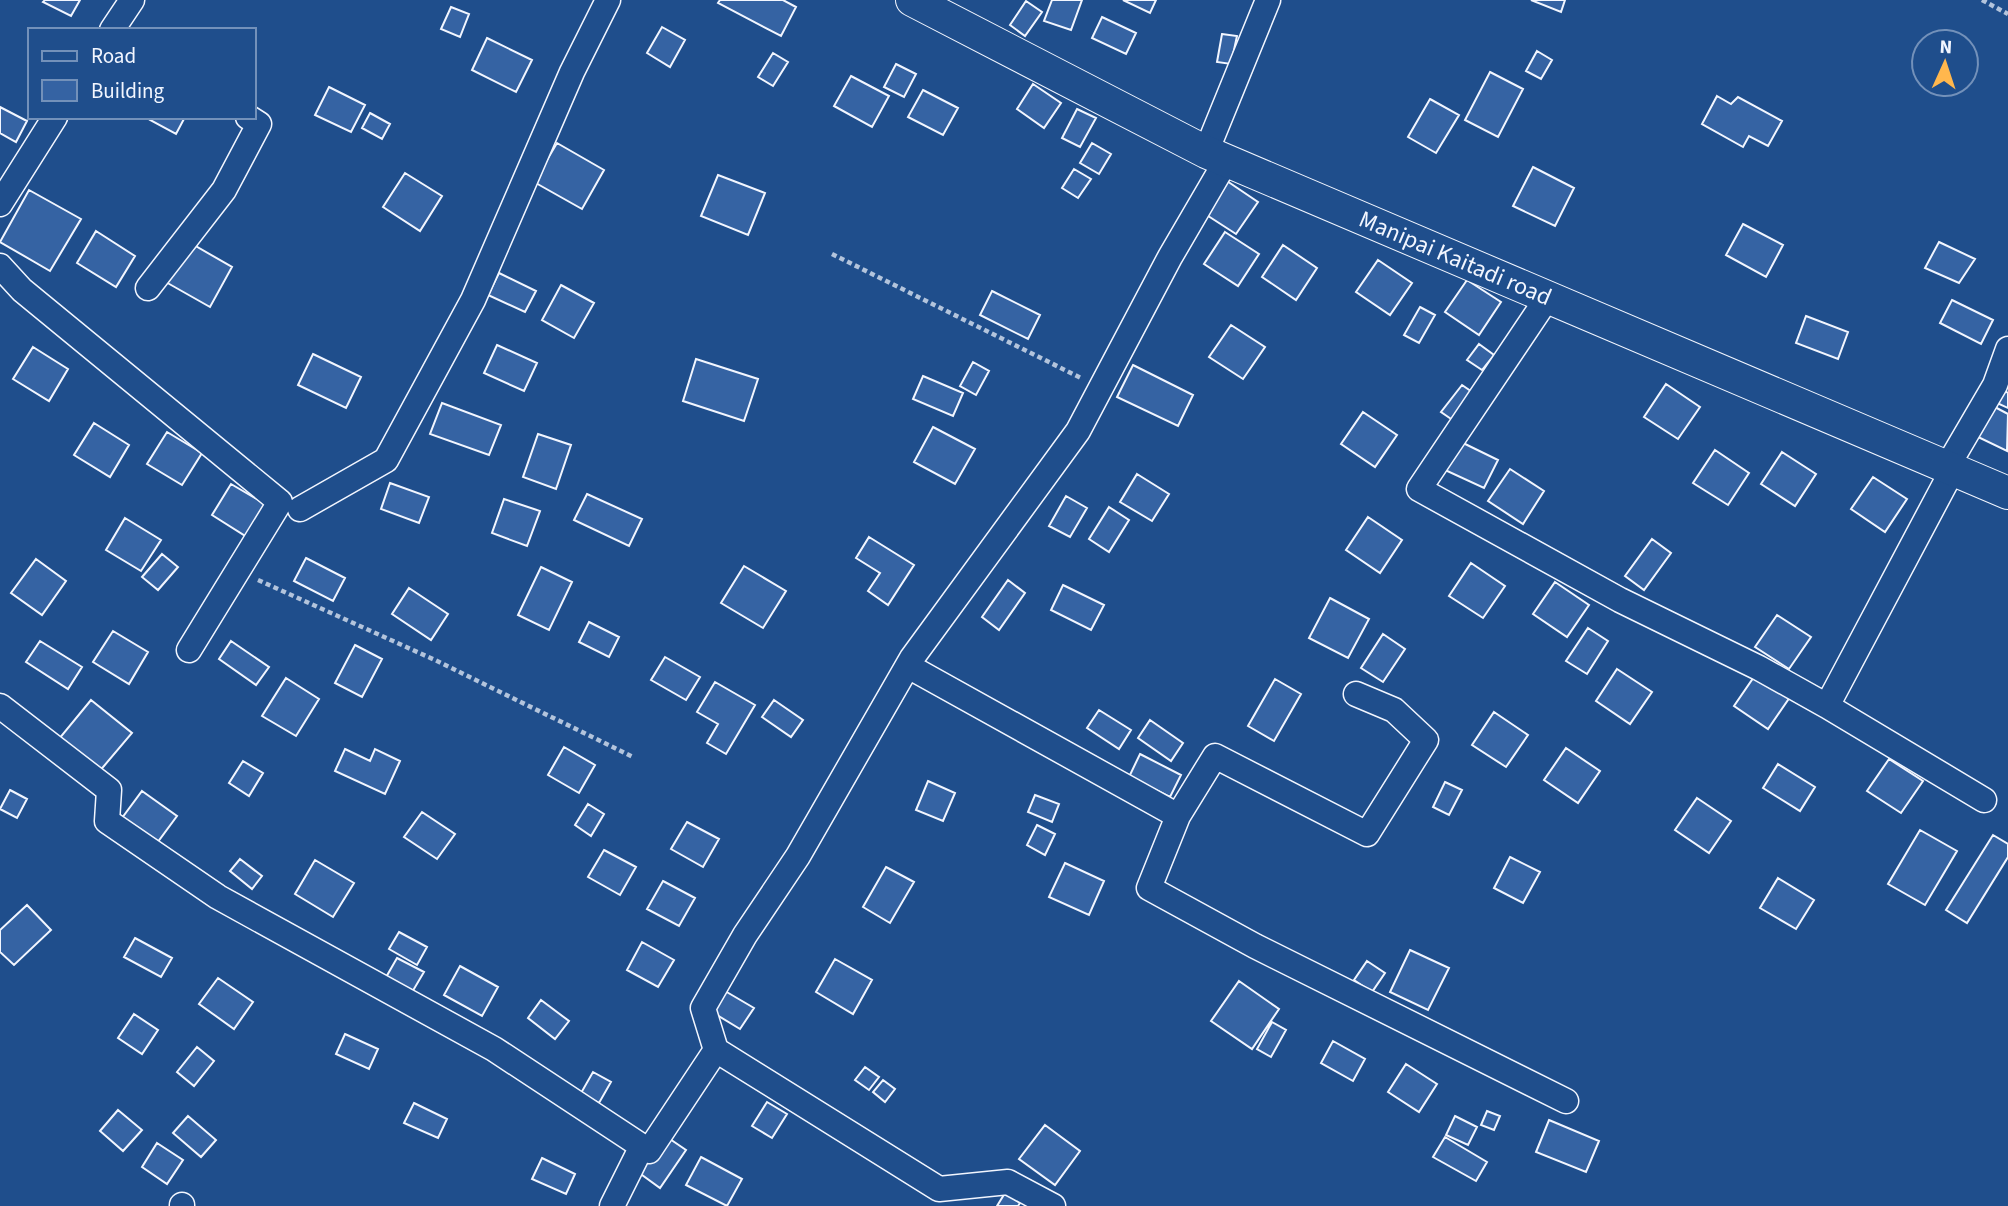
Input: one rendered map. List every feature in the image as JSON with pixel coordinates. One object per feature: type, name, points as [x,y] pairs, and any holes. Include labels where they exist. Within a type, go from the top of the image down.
[{"type":"main road","name":"Manipai Kaitadi road","points":[[912,0],[1216,156],[2008,493]]},
{"type":"street","points":[[113,28],[132,0]]},
{"type":"street","points":[[300,509],[386,460],[473,300],[572,72],[608,0]]},
{"type":"street","points":[[1053,1206],[1008,1182],[939,1189],[716,1050],[703,1008],[745,936],[798,856],[908,666],[1078,431],[1170,257],[1216,156],[1268,0]]},
{"type":"street","points":[[0,204],[54,119]]},
{"type":"street","points":[[148,288],[224,190],[260,124],[251,119]]},
{"type":"street","points":[[0,266],[22,290],[280,502],[189,650]]},
{"type":"street","points":[[1548,297],[1419,489],[1620,600],[1759,668],[1984,800]]},
{"type":"street","points":[[1827,706],[1995,385],[2008,349]]},
{"type":"street","points":[[908,666],[1178,816]]},
{"type":"street","points":[[1356,694],[1394,710],[1426,740],[1367,834],[1215,756],[1178,816],[1149,888],[1363,1001],[1566,1101]]},
{"type":"street","points":[[5,709],[109,790],[107,821],[117,828],[218,897],[494,1049],[649,1151],[716,1050]]},
{"type":"street","points":[[612,1206],[642,1146]]},
{"type":"path","points":[[1982,0],[2008,14]]},
{"type":"path","points":[[832,254],[1101,387]]},
{"type":"path","points":[[238,570],[435,660],[633,757]]},
{"type":"building","points":[[80,0],[71,16],[43,2]]},
{"type":"building","points":[[720,0],[783,0],[796,7],[781,36],[718,3]]},
{"type":"building","points":[[1052,0],[1082,0],[1071,30],[1044,21]]},
{"type":"building","points":[[1123,0],[1156,0],[1150,13]]},
{"type":"building","points":[[1531,0],[1565,0],[1561,12]]},
{"type":"building","points":[[1026,1],[1042,12],[1025,36],[1010,25]]},
{"type":"building","points":[[451,7],[469,14],[460,37],[441,29]]},
{"type":"building","points":[[1102,17],[1136,33],[1126,54],[1092,38]]},
{"type":"building","points":[[662,27],[685,40],[670,67],[647,53]]},
{"type":"building","points":[[1222,34],[1237,36],[1231,64],[1217,62]]},
{"type":"building","points":[[487,38],[532,60],[516,92],[472,70]]},
{"type":"building","points":[[1537,51],[1552,60],[1541,79],[1526,71]]},
{"type":"building","points":[[773,53],[788,62],[773,86],[758,77]]},
{"type":"building","points":[[896,64],[916,74],[904,97],[884,87]]},
{"type":"building","points":[[1490,72],[1523,89],[1498,137],[1465,120]]},
{"type":"building","points":[[851,76],[889,96],[872,127],[834,106]]},
{"type":"building","points":[[1033,84],[1061,103],[1044,128],[1017,109]]},
{"type":"building","points":[[329,87],[365,105],[351,132],[315,115]]},
{"type":"building","points":[[923,90],[958,108],[943,135],[908,117]]},
{"type":"building","points":[[1717,96],[1731,104],[1738,97],[1782,121],[1768,146],[1749,136],[1743,147],[1702,124]]},
{"type":"building","points":[[1430,99],[1459,115],[1436,153],[1408,137]]},
{"type":"building","points":[[0,107],[27,121],[16,142],[0,133]]},
{"type":"building","points":[[1077,109],[1096,118],[1080,147],[1062,138]]},
{"type":"building","points":[[370,113],[390,124],[382,139],[362,128]]},
{"type":"building","points":[[151,119],[184,119],[176,134]]},
{"type":"building","points":[[557,143],[604,170],[582,209],[534,182]]},
{"type":"building","points":[[1092,143],[1111,154],[1099,174],[1080,163]]},
{"type":"building","points":[[1533,167],[1574,188],[1555,226],[1513,206]]},
{"type":"building","points":[[1074,169],[1091,179],[1078,198],[1062,188]]},
{"type":"building","points":[[405,173],[442,196],[420,231],[383,207]]},
{"type":"building","points":[[718,175],[765,193],[748,235],[701,216]]},
{"type":"building","points":[[1224,179],[1258,202],[1236,234],[1202,212]]},
{"type":"building","points":[[29,190],[81,219],[50,271],[0,242]]},
{"type":"building","points":[[1743,224],[1783,245],[1766,277],[1726,255]]},
{"type":"building","points":[[96,231],[135,256],[116,287],[77,263]]},
{"type":"building","points":[[1225,232],[1259,254],[1238,286],[1204,264]]},
{"type":"building","points":[[187,241],[232,267],[210,307],[164,281]]},
{"type":"building","points":[[1939,242],[1975,259],[1959,283],[1925,268]]},
{"type":"building","points":[[1283,245],[1317,268],[1296,300],[1262,277]]},
{"type":"building","points":[[1378,260],[1412,283],[1390,315],[1356,292]]},
{"type":"building","points":[[499,273],[536,291],[525,312],[488,295]]},
{"type":"building","points":[[1467,280],[1501,302],[1479,335],[1445,312]]},
{"type":"building","points":[[561,285],[594,303],[574,338],[542,320]]},
{"type":"building","points":[[992,291],[1040,315],[1028,339],[980,315]]},
{"type":"building","points":[[1952,300],[1993,320],[1981,344],[1940,323]]},
{"type":"building","points":[[1420,307],[1435,315],[1419,343],[1404,335]]},
{"type":"building","points":[[1806,316],[1848,332],[1838,359],[1796,343]]},
{"type":"building","points":[[1231,325],[1265,347],[1243,379],[1209,357]]},
{"type":"building","points":[[1479,344],[1494,355],[1482,370],[1467,360]]},
{"type":"building","points":[[497,345],[537,363],[524,391],[484,373]]},
{"type":"building","points":[[33,347],[68,369],[49,401],[13,379]]},
{"type":"building","points":[[313,354],[361,377],[346,408],[298,385]]},
{"type":"building","points":[[696,359],[758,379],[744,421],[683,401]]},
{"type":"building","points":[[973,362],[989,371],[976,395],[960,386]]},
{"type":"building","points":[[1133,365],[1193,395],[1178,426],[1117,397]]},
{"type":"building","points":[[923,376],[963,393],[953,416],[913,399]]},
{"type":"building","points":[[1666,384],[1700,407],[1678,439],[1644,417]]},
{"type":"building","points":[[1462,385],[1475,394],[1454,421],[1441,412]]},
{"type":"building","points":[[2003,390],[2008,393],[2008,408],[1997,403]]},
{"type":"building","points":[[442,403],[501,425],[489,455],[430,434]]},
{"type":"building","points":[[1991,405],[2008,414],[2007,451],[1976,436]]},
{"type":"building","points":[[1363,412],[1397,435],[1375,467],[1341,444]]},
{"type":"building","points":[[94,423],[129,445],[110,477],[74,455]]},
{"type":"building","points":[[933,427],[975,449],[955,484],[914,462]]},
{"type":"building","points":[[167,432],[202,453],[182,485],[147,464]]},
{"type":"building","points":[[538,434],[571,445],[556,489],[523,477]]},
{"type":"building","points":[[1459,441],[1498,460],[1484,488],[1445,470]]},
{"type":"building","points":[[1715,450],[1749,473],[1728,505],[1693,483]]},
{"type":"building","points":[[1782,452],[1816,474],[1795,506],[1761,484]]},
{"type":"building","points":[[1510,469],[1544,491],[1523,524],[1488,501]]},
{"type":"building","points":[[1137,474],[1169,494],[1152,521],[1120,502]]},
{"type":"building","points":[[1873,477],[1907,499],[1885,532],[1851,509]]},
{"type":"building","points":[[390,483],[429,497],[419,523],[381,509]]},
{"type":"building","points":[[231,484],[267,505],[247,537],[212,515]]},
{"type":"building","points":[[587,494],[642,519],[629,546],[574,520]]},
{"type":"building","points":[[1066,496],[1087,508],[1070,537],[1049,526]]},
{"type":"building","points":[[504,499],[540,511],[527,546],[492,533]]},
{"type":"building","points":[[1109,507],[1129,520],[1109,552],[1089,539]]},
{"type":"building","points":[[1368,517],[1402,540],[1380,573],[1346,550]]},
{"type":"building","points":[[125,518],[161,540],[141,571],[106,550]]},
{"type":"building","points":[[869,537],[914,565],[888,605],[868,591],[880,573],[856,558]]},
{"type":"building","points":[[1652,539],[1671,553],[1644,590],[1625,576]]},
{"type":"building","points":[[162,554],[178,567],[158,590],[142,577]]},
{"type":"building","points":[[306,558],[345,578],[333,601],[294,581]]},
{"type":"building","points":[[36,559],[66,581],[42,615],[11,593]]},
{"type":"building","points":[[1471,563],[1505,586],[1483,618],[1449,596]]},
{"type":"building","points":[[744,566],[786,591],[763,628],[721,603]]},
{"type":"building","points":[[541,567],[572,582],[549,630],[518,615]]},
{"type":"building","points":[[1008,580],[1025,593],[999,630],[982,617]]},
{"type":"building","points":[[1555,582],[1589,605],[1567,637],[1533,614]]},
{"type":"building","points":[[1063,585],[1104,605],[1091,630],[1051,610]]},
{"type":"building","points":[[409,588],[448,614],[431,640],[392,614]]},
{"type":"building","points":[[1330,598],[1369,619],[1348,658],[1309,638]]},
{"type":"building","points":[[1777,615],[1811,637],[1789,669],[1755,647]]},
{"type":"building","points":[[589,622],[619,637],[609,657],[579,642]]},
{"type":"building","points":[[1588,628],[1608,641],[1587,674],[1566,661]]},
{"type":"building","points":[[113,631],[148,652],[129,684],[93,662]]},
{"type":"building","points":[[1383,634],[1405,649],[1383,682],[1361,668]]},
{"type":"building","points":[[40,641],[82,667],[68,689],[26,662]]},
{"type":"building","points":[[231,641],[269,667],[256,685],[219,659]]},
{"type":"building","points":[[355,645],[382,659],[362,697],[335,683]]},
{"type":"building","points":[[665,657],[700,677],[686,700],[651,680]]},
{"type":"building","points":[[1617,669],[1652,692],[1630,724],[1596,701]]},
{"type":"building","points":[[1756,674],[1790,697],[1768,729],[1734,706]]},
{"type":"building","points":[[286,678],[319,699],[296,736],[262,716]]},
{"type":"building","points":[[1275,679],[1301,694],[1274,741],[1248,726]]},
{"type":"building","points":[[715,682],[755,705],[726,754],[707,743],[718,724],[697,712]]},
{"type":"building","points":[[91,700],[132,733],[98,773],[58,740]]},
{"type":"building","points":[[774,700],[803,720],[791,737],[762,717]]},
{"type":"building","points":[[1099,710],[1131,730],[1119,749],[1087,728]]},
{"type":"building","points":[[1494,712],[1528,735],[1506,767],[1472,745]]},
{"type":"building","points":[[1150,720],[1183,743],[1171,761],[1138,738]]},
{"type":"building","points":[[564,747],[595,765],[579,793],[548,775]]},
{"type":"building","points":[[1566,748],[1600,771],[1578,803],[1544,780]]},
{"type":"building","points":[[345,749],[370,761],[375,749],[400,761],[385,794],[335,771]]},
{"type":"building","points":[[1140,754],[1181,775],[1170,797],[1129,777]]},
{"type":"building","points":[[1889,759],[1923,781],[1901,813],[1867,791]]},
{"type":"building","points":[[243,761],[263,773],[249,796],[229,783]]},
{"type":"building","points":[[1778,764],[1815,787],[1800,811],[1763,788]]},
{"type":"building","points":[[928,781],[955,793],[943,821],[916,810]]},
{"type":"building","points":[[1445,782],[1462,790],[1449,815],[1433,807]]},
{"type":"building","points":[[10,790],[27,799],[17,818],[0,809]]},
{"type":"building","points":[[142,791],[177,816],[157,843],[122,818]]},
{"type":"building","points":[[1035,795],[1059,804],[1052,822],[1028,812]]},
{"type":"building","points":[[1697,798],[1731,821],[1709,853],[1675,830]]},
{"type":"building","points":[[588,804],[604,814],[591,836],[575,825]]},
{"type":"building","points":[[422,812],[455,834],[437,859],[404,837]]},
{"type":"building","points":[[687,822],[719,839],[703,867],[671,849]]},
{"type":"building","points":[[1037,825],[1055,834],[1045,855],[1027,845]]},
{"type":"building","points":[[1920,830],[1957,851],[1925,905],[1888,884]]},
{"type":"building","points":[[1993,835],[2008,844],[2008,857],[1967,923],[1946,910]]},
{"type":"building","points":[[604,850],[636,867],[620,895],[588,877]]},
{"type":"building","points":[[1510,857],[1540,872],[1523,903],[1494,888]]},
{"type":"building","points":[[240,859],[262,876],[252,889],[230,871]]},
{"type":"building","points":[[315,860],[354,883],[333,917],[295,894]]},
{"type":"building","points":[[1065,863],[1104,881],[1089,915],[1049,897]]},
{"type":"building","points":[[886,867],[914,882],[890,923],[863,907]]},
{"type":"building","points":[[1778,878],[1814,900],[1796,929],[1760,908]]},
{"type":"building","points":[[663,881],[695,898],[679,926],[647,909]]},
{"type":"building","points":[[27,905],[51,930],[14,965],[0,952],[0,930]]},
{"type":"building","points":[[399,932],[427,947],[417,965],[389,949]]},
{"type":"building","points":[[135,938],[172,958],[161,977],[124,957]]},
{"type":"building","points":[[642,942],[674,960],[658,987],[627,970]]},
{"type":"building","points":[[1410,950],[1449,968],[1428,1010],[1390,992]]},
{"type":"building","points":[[397,958],[424,972],[411,994],[385,979]]},
{"type":"building","points":[[835,959],[872,980],[853,1014],[816,992]]},
{"type":"building","points":[[1367,961],[1385,973],[1372,992],[1354,980]]},
{"type":"building","points":[[460,966],[498,987],[482,1016],[444,995]]},
{"type":"building","points":[[218,978],[253,1002],[234,1029],[199,1004]]},
{"type":"building","points":[[1239,981],[1279,1009],[1252,1049],[1211,1021]]},
{"type":"building","points":[[725,991],[754,1008],[740,1029],[712,1012]]},
{"type":"building","points":[[541,1000],[569,1021],[555,1039],[528,1018]]},
{"type":"building","points":[[134,1014],[158,1030],[142,1054],[118,1038]]},
{"type":"building","points":[[1272,1022],[1286,1030],[1271,1057],[1257,1049]]},
{"type":"building","points":[[345,1034],[378,1049],[369,1069],[336,1054]]},
{"type":"building","points":[[1333,1041],[1365,1059],[1353,1081],[1321,1063]]},
{"type":"building","points":[[197,1047],[214,1061],[194,1086],[177,1072]]},
{"type":"building","points":[[1406,1064],[1437,1084],[1419,1112],[1388,1092]]},
{"type":"building","points":[[865,1067],[879,1077],[869,1090],[855,1080]]},
{"type":"building","points":[[593,1072],[611,1082],[599,1103],[581,1093]]},
{"type":"building","points":[[883,1080],[895,1089],[885,1102],[873,1092]]},
{"type":"building","points":[[767,1102],[787,1114],[772,1138],[752,1126]]},
{"type":"building","points":[[414,1103],[447,1119],[438,1138],[404,1123]]},
{"type":"building","points":[[118,1110],[142,1130],[123,1151],[100,1131]]},
{"type":"building","points":[[1487,1111],[1500,1116],[1494,1130],[1481,1125]]},
{"type":"building","points":[[188,1116],[216,1140],[201,1157],[173,1133]]},
{"type":"building","points":[[1455,1116],[1477,1127],[1468,1145],[1446,1135]]},
{"type":"building","points":[[1549,1120],[1599,1141],[1586,1172],[1536,1152]]},
{"type":"building","points":[[1045,1125],[1080,1151],[1055,1185],[1019,1159]]},
{"type":"building","points":[[664,1135],[686,1150],[660,1188],[638,1172]]},
{"type":"building","points":[[1445,1137],[1487,1162],[1476,1181],[1433,1157]]},
{"type":"building","points":[[157,1143],[183,1160],[167,1184],[142,1167]]},
{"type":"building","points":[[701,1157],[742,1179],[727,1206],[686,1185]]},
{"type":"building","points":[[542,1158],[575,1174],[566,1194],[532,1179]]},
{"type":"building","points":[[1005,1193],[1020,1203],[1018,1206],[997,1206]]}]
